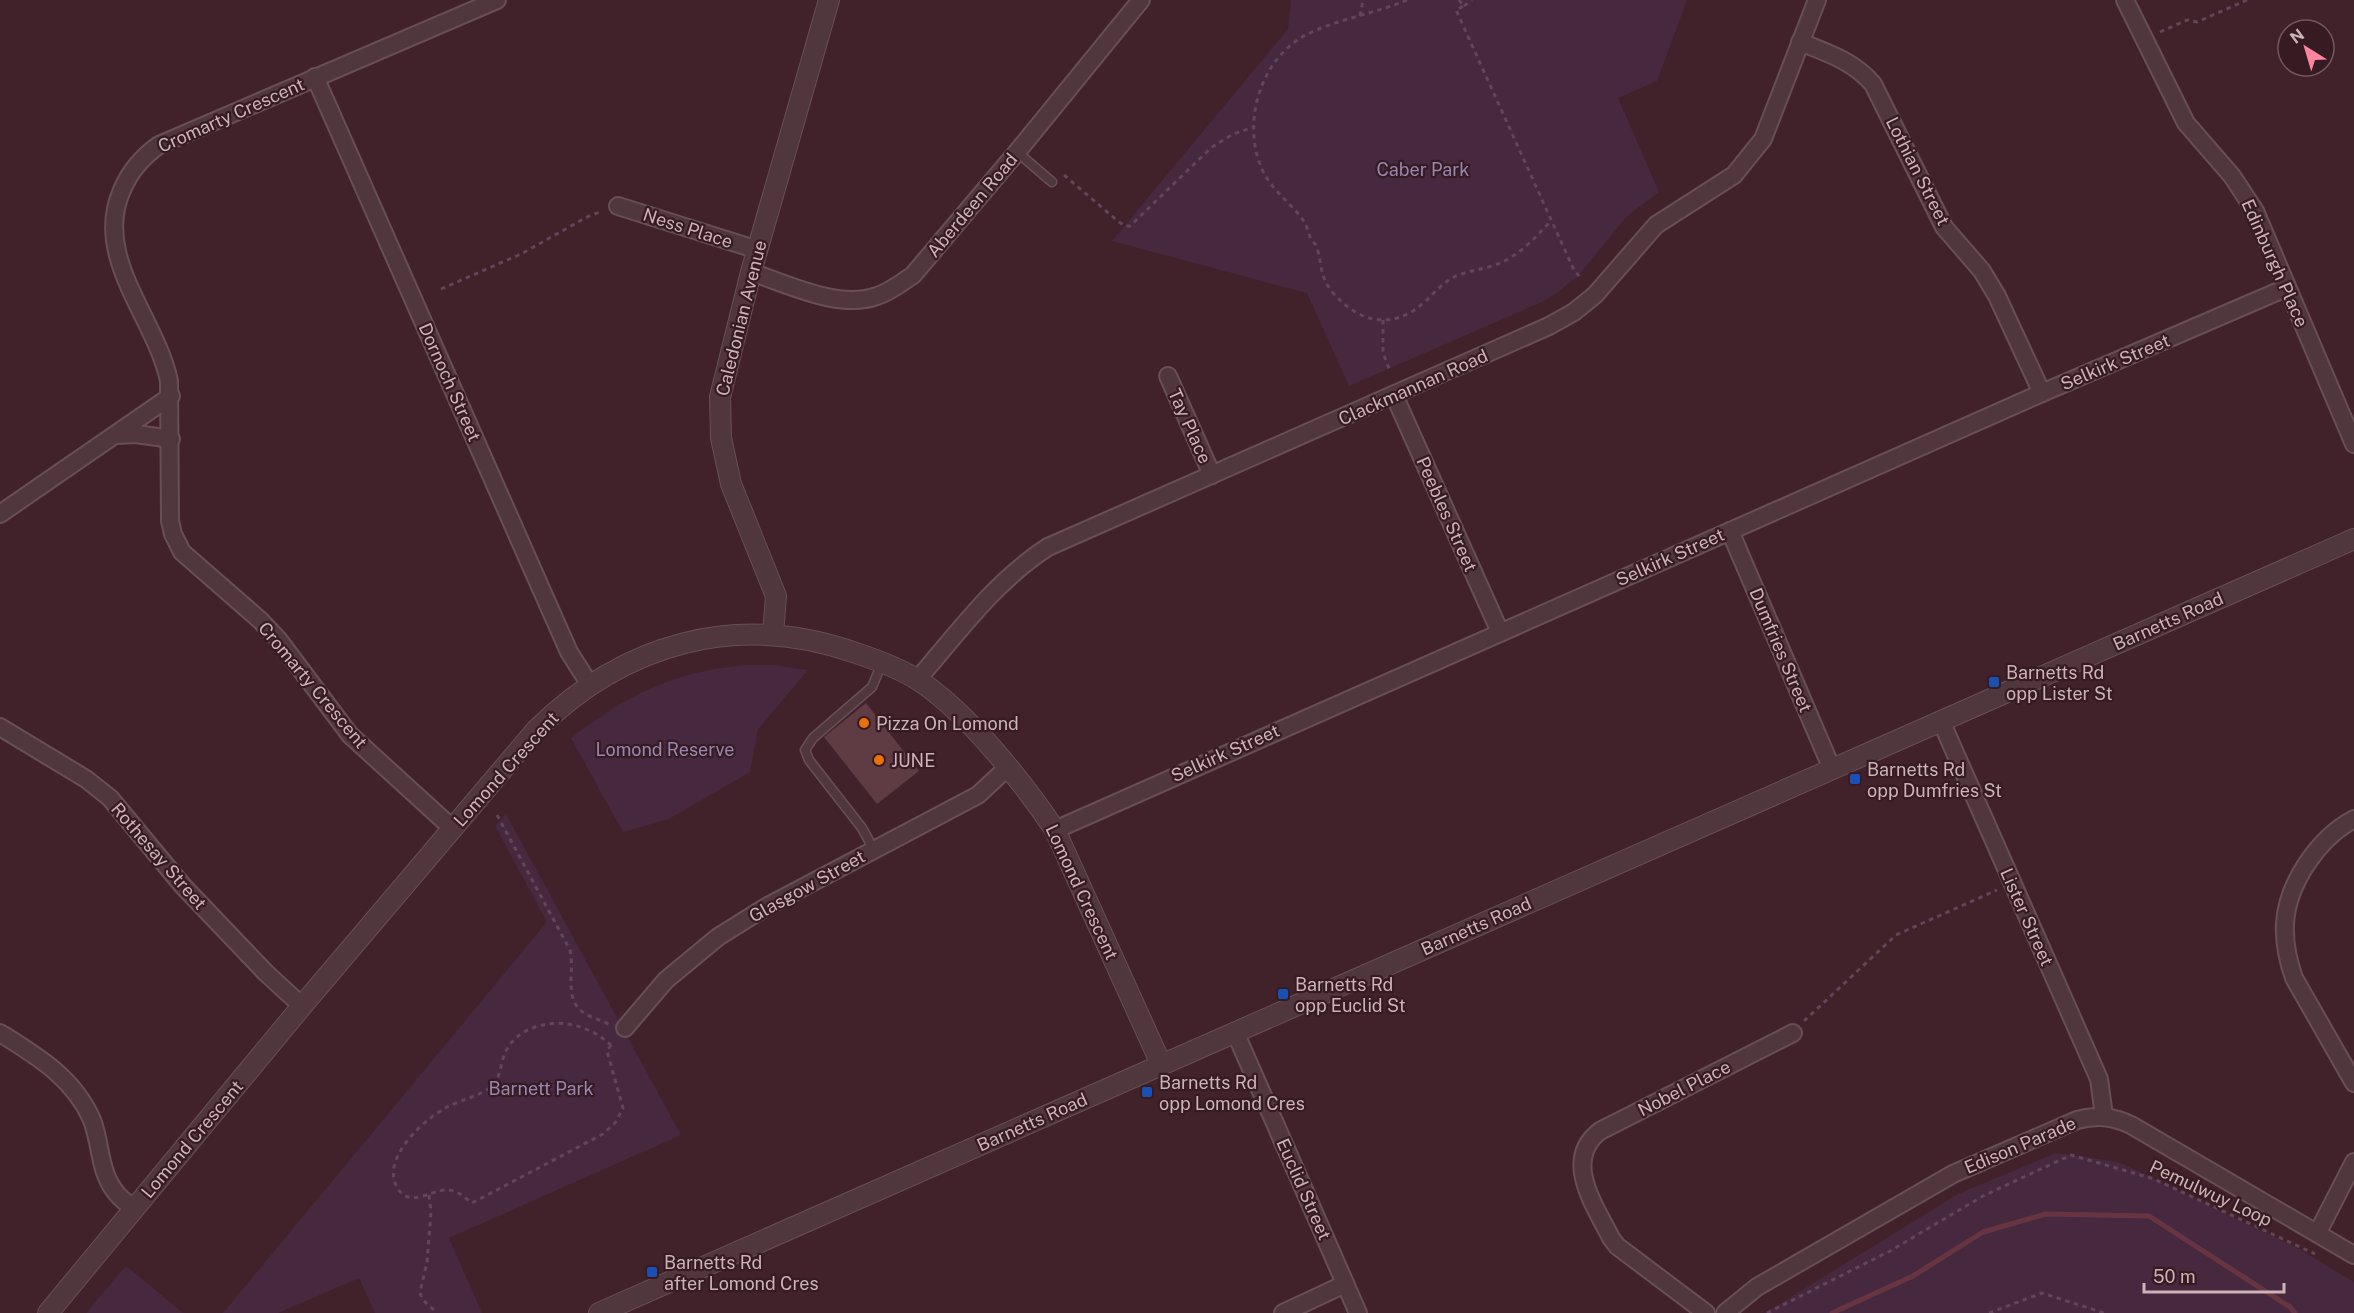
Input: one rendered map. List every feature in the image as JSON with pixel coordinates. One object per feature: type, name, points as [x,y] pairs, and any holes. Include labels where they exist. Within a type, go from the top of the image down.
[{"type":"street","name":"Cromarty Crescent","points":[[452,828],[350,735],[278,639],[182,552],[173,534],[170,521],[171,396],[164,361],[115,249],[114,218],[121,191],[133,169],[159,145],[497,0]]},
{"type":"street","name":"Caledonian Avenue","points":[[773,634],[776,596],[731,484],[723,453],[719,411],[722,385],[751,272],[829,0]]},
{"type":"street","name":"Aberdeen Road","points":[[751,272],[842,300],[877,297],[913,275],[1141,0]]},
{"type":"street","name":"Clackmannan Road","points":[[917,680],[995,590],[1033,557],[1066,539],[1549,326],[1574,312],[1600,290],[1656,225],[1734,175],[1763,139],[1817,0]]},
{"type":"street","name":"Edinburgh Place","points":[[2125,0],[2186,123],[2232,176],[2255,211],[2354,444]]},
{"type":"street","name":"Lothian Street","points":[[1800,42],[1846,60],[1873,84],[1944,227],[1982,272],[1998,296],[2042,393]]},
{"type":"street","name":"Dornoch Street","points":[[315,77],[569,652],[590,685]]},
{"type":"street","name":"Ness Place","points":[[618,206],[758,250]]},
{"type":"street","name":"Selkirk Street","points":[[1055,830],[2042,393],[2286,288]]},
{"type":"street","name":"Tay Place","points":[[1168,376],[1212,476]]},
{"type":"street","name":"Peebles Street","points":[[1394,395],[1500,632]]},
{"type":"street","points":[[0,514],[171,396]]},
{"type":"street","points":[[112,436],[127,433],[171,439]]},
{"type":"street","name":"Dumfries Street","points":[[1730,531],[1832,769]]},
{"type":"street","name":"Barnetts Road","points":[[599,1313],[2354,539]]},
{"type":"street","name":"Lomond Crescent","points":[[48,1313],[302,1006],[536,730],[604,675],[644,655],[680,644],[716,637],[773,634],[807,638],[882,663],[917,680],[941,697],[1007,768],[1055,830],[1161,1064]]},
{"type":"street","name":"Lister Street","points":[[1941,721],[2099,1079],[2104,1116]]},
{"type":"street","name":"Rothesay Street","points":[[0,727],[86,779],[120,807],[183,886],[266,973],[302,1006]]},
{"type":"street","name":"Glasgow Street","points":[[623,1030],[666,980],[718,938],[766,908],[978,795],[1007,768]]},
{"type":"street","points":[[2354,819],[2325,843],[2309,862],[2291,895],[2285,924],[2288,960],[2294,978],[2354,1083]]},
{"type":"street","name":"Euclid Street","points":[[1235,1032],[1358,1313]]},
{"type":"street","points":[[0,1033],[50,1065],[74,1091],[92,1121],[102,1166],[108,1181],[117,1195],[134,1209]]},
{"type":"street","name":"Nobel Place","points":[[1706,1313],[1617,1246],[1583,1180],[1575,1148],[1600,1131],[1793,1034]]},
{"type":"street","name":"Edison Parade","points":[[1725,1313],[1763,1284],[1961,1170],[2077,1120],[2104,1116],[2131,1125],[2354,1255]]},
{"type":"street","points":[[2318,1232],[2354,1162]]},
{"type":"street","points":[[1283,1313],[1345,1284]]},
{"type":"lane","points":[[1017,152],[1052,182]]},
{"type":"lane","points":[[874,850],[862,828],[809,760],[805,750],[813,738],[872,687],[882,663]]},
{"type":"path","points":[[1360,16],[1363,0]]},
{"type":"path","points":[[1407,0],[1311,32],[1289,46],[1273,64],[1261,87],[1254,127],[1261,167],[1274,188],[1308,227],[1310,237],[1317,247],[1321,275],[1327,285],[1355,313],[1365,318],[1383,320],[1413,311],[1455,276],[1510,259],[1520,252],[1551,220]]},
{"type":"path","points":[[1459,0],[1464,6]]},
{"type":"path","points":[[1472,0],[1456,10],[1573,268],[1581,279]]},
{"type":"path","points":[[2144,39],[2187,20],[2197,22],[2247,0]]},
{"type":"path","points":[[1059,171],[1119,222],[1130,226],[1212,147],[1233,134],[1254,127]]},
{"type":"path","points":[[441,289],[521,254],[587,217]]},
{"type":"path","points":[[1383,320],[1383,352],[1390,371]]},
{"type":"path","points":[[497,815],[570,950],[573,964],[571,991],[576,1006],[589,1016],[623,1030],[607,1051],[623,1108],[615,1124],[603,1134],[472,1203],[462,1195],[448,1190],[417,1198],[402,1193],[393,1175],[396,1158],[405,1144],[432,1117],[445,1108],[491,1087],[500,1072],[501,1059],[508,1046],[519,1035],[531,1027],[542,1024],[573,1025],[592,1031],[611,1045]]},
{"type":"path","points":[[1813,1012],[1896,935],[1991,893]]},
{"type":"path","name":"Pemulwuy Loop","points":[[1767,1313],[1890,1251],[1983,1196],[2071,1155],[2154,1179],[2323,1258]]},
{"type":"path","points":[[429,1195],[431,1212],[427,1262],[420,1292],[422,1299],[437,1313]]},
{"type":"path","points":[[1989,1313],[2042,1293],[2104,1313]]},
{"type":"green space","name":"Caber Park","points":[[1291,0],[1687,0],[1657,81],[1618,98],[1659,192],[1626,217],[1579,275],[1558,292],[1542,302],[1349,386],[1307,293],[1112,241],[1288,29]]},
{"type":"green space","name":"Lomond Reserve","points":[[746,665],[773,665],[808,670],[758,729],[750,772],[669,819],[623,832],[571,738],[613,709],[653,688],[695,673]]},
{"type":"green space","name":"Barnett Park","points":[[506,814],[681,1135],[449,1238],[482,1313],[375,1313],[359,1278],[278,1313],[223,1313],[547,922],[495,826]]},
{"type":"green space","points":[[2056,1153],[2119,1162],[2297,1248],[2354,1282],[2354,1313],[1765,1313],[1958,1194]]},
{"type":"green space","points":[[126,1266],[183,1313],[86,1313]]},
{"type":"building","points":[[866,703],[919,771],[877,804],[824,737]]},
{"type":"waterway","points":[[1832,1313],[1913,1276],[1983,1232],[2046,1214],[2149,1216],[2290,1307],[2295,1313]]},
{"type":"place","name":"Barnetts Rd opp Lister St","points":[[1994,682]]},
{"type":"place","name":"Pizza On Lomond","points":[[864,723]]},
{"type":"place","name":"JUNE","points":[[879,760]]},
{"type":"place","name":"Barnetts Rd opp Dumfries St","points":[[1855,779]]},
{"type":"place","name":"Barnetts Rd opp Euclid St","points":[[1283,994]]},
{"type":"place","name":"Barnetts Rd opp Lomond Cres","points":[[1147,1092]]},
{"type":"place","name":"Barnetts Rd after Lomond Cres","points":[[652,1272]]}]
